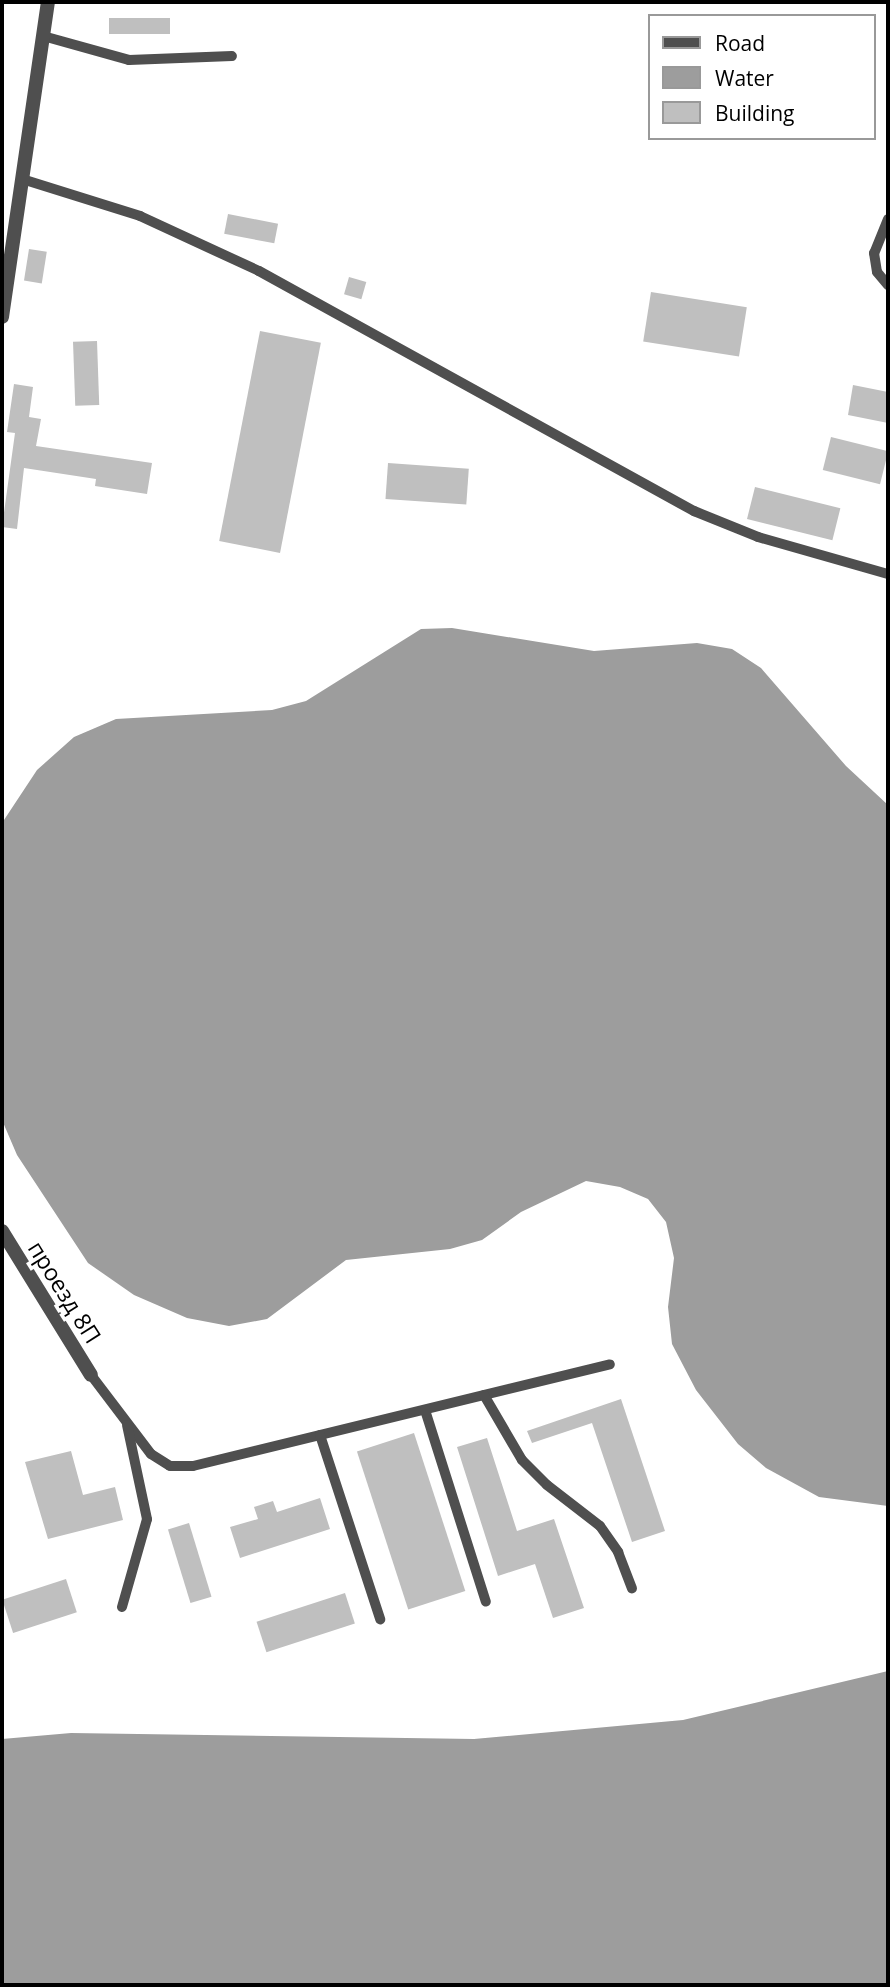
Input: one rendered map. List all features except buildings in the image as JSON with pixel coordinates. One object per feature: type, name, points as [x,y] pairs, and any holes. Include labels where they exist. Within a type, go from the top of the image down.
[{"type":"street","points":[[2,314],[48,2]]},
{"type":"street","name":"проезд 8П","points":[[2,1231],[91,1376]]},
{"type":"lane","points":[[43,36],[129,60],[232,56]]},
{"type":"lane","points":[[22,179],[139,216],[258,271],[694,512],[758,537],[888,574]]},
{"type":"lane","points":[[888,219],[874,253],[877,272],[888,285]]},
{"type":"lane","points":[[91,1376],[151,1454],[170,1466],[193,1466],[610,1364]]},
{"type":"lane","points":[[484,1395],[522,1460],[600,1526],[618,1552],[632,1588]]},
{"type":"lane","points":[[425,1410],[486,1602]]},
{"type":"lane","points":[[122,1607],[147,1519],[126,1421]]},
{"type":"lane","points":[[320,1435],[380,1619]]},
{"type":"water","points":[[452,628],[594,651],[697,643],[732,649],[761,668],[846,766],[888,805],[888,1506],[819,1497],[766,1468],[738,1444],[696,1390],[672,1344],[668,1307],[674,1258],[666,1222],[648,1199],[620,1187],[586,1181],[521,1212],[482,1240],[450,1249],[346,1260],[267,1319],[229,1326],[187,1318],[134,1295],[88,1263],[17,1155],[2,1120],[2,823],[37,770],[74,737],[116,719],[272,710],[306,701],[421,629]]},
{"type":"water","points":[[888,1671],[888,1985],[2,1985],[2,1739],[71,1733],[474,1739],[683,1720]]}]
